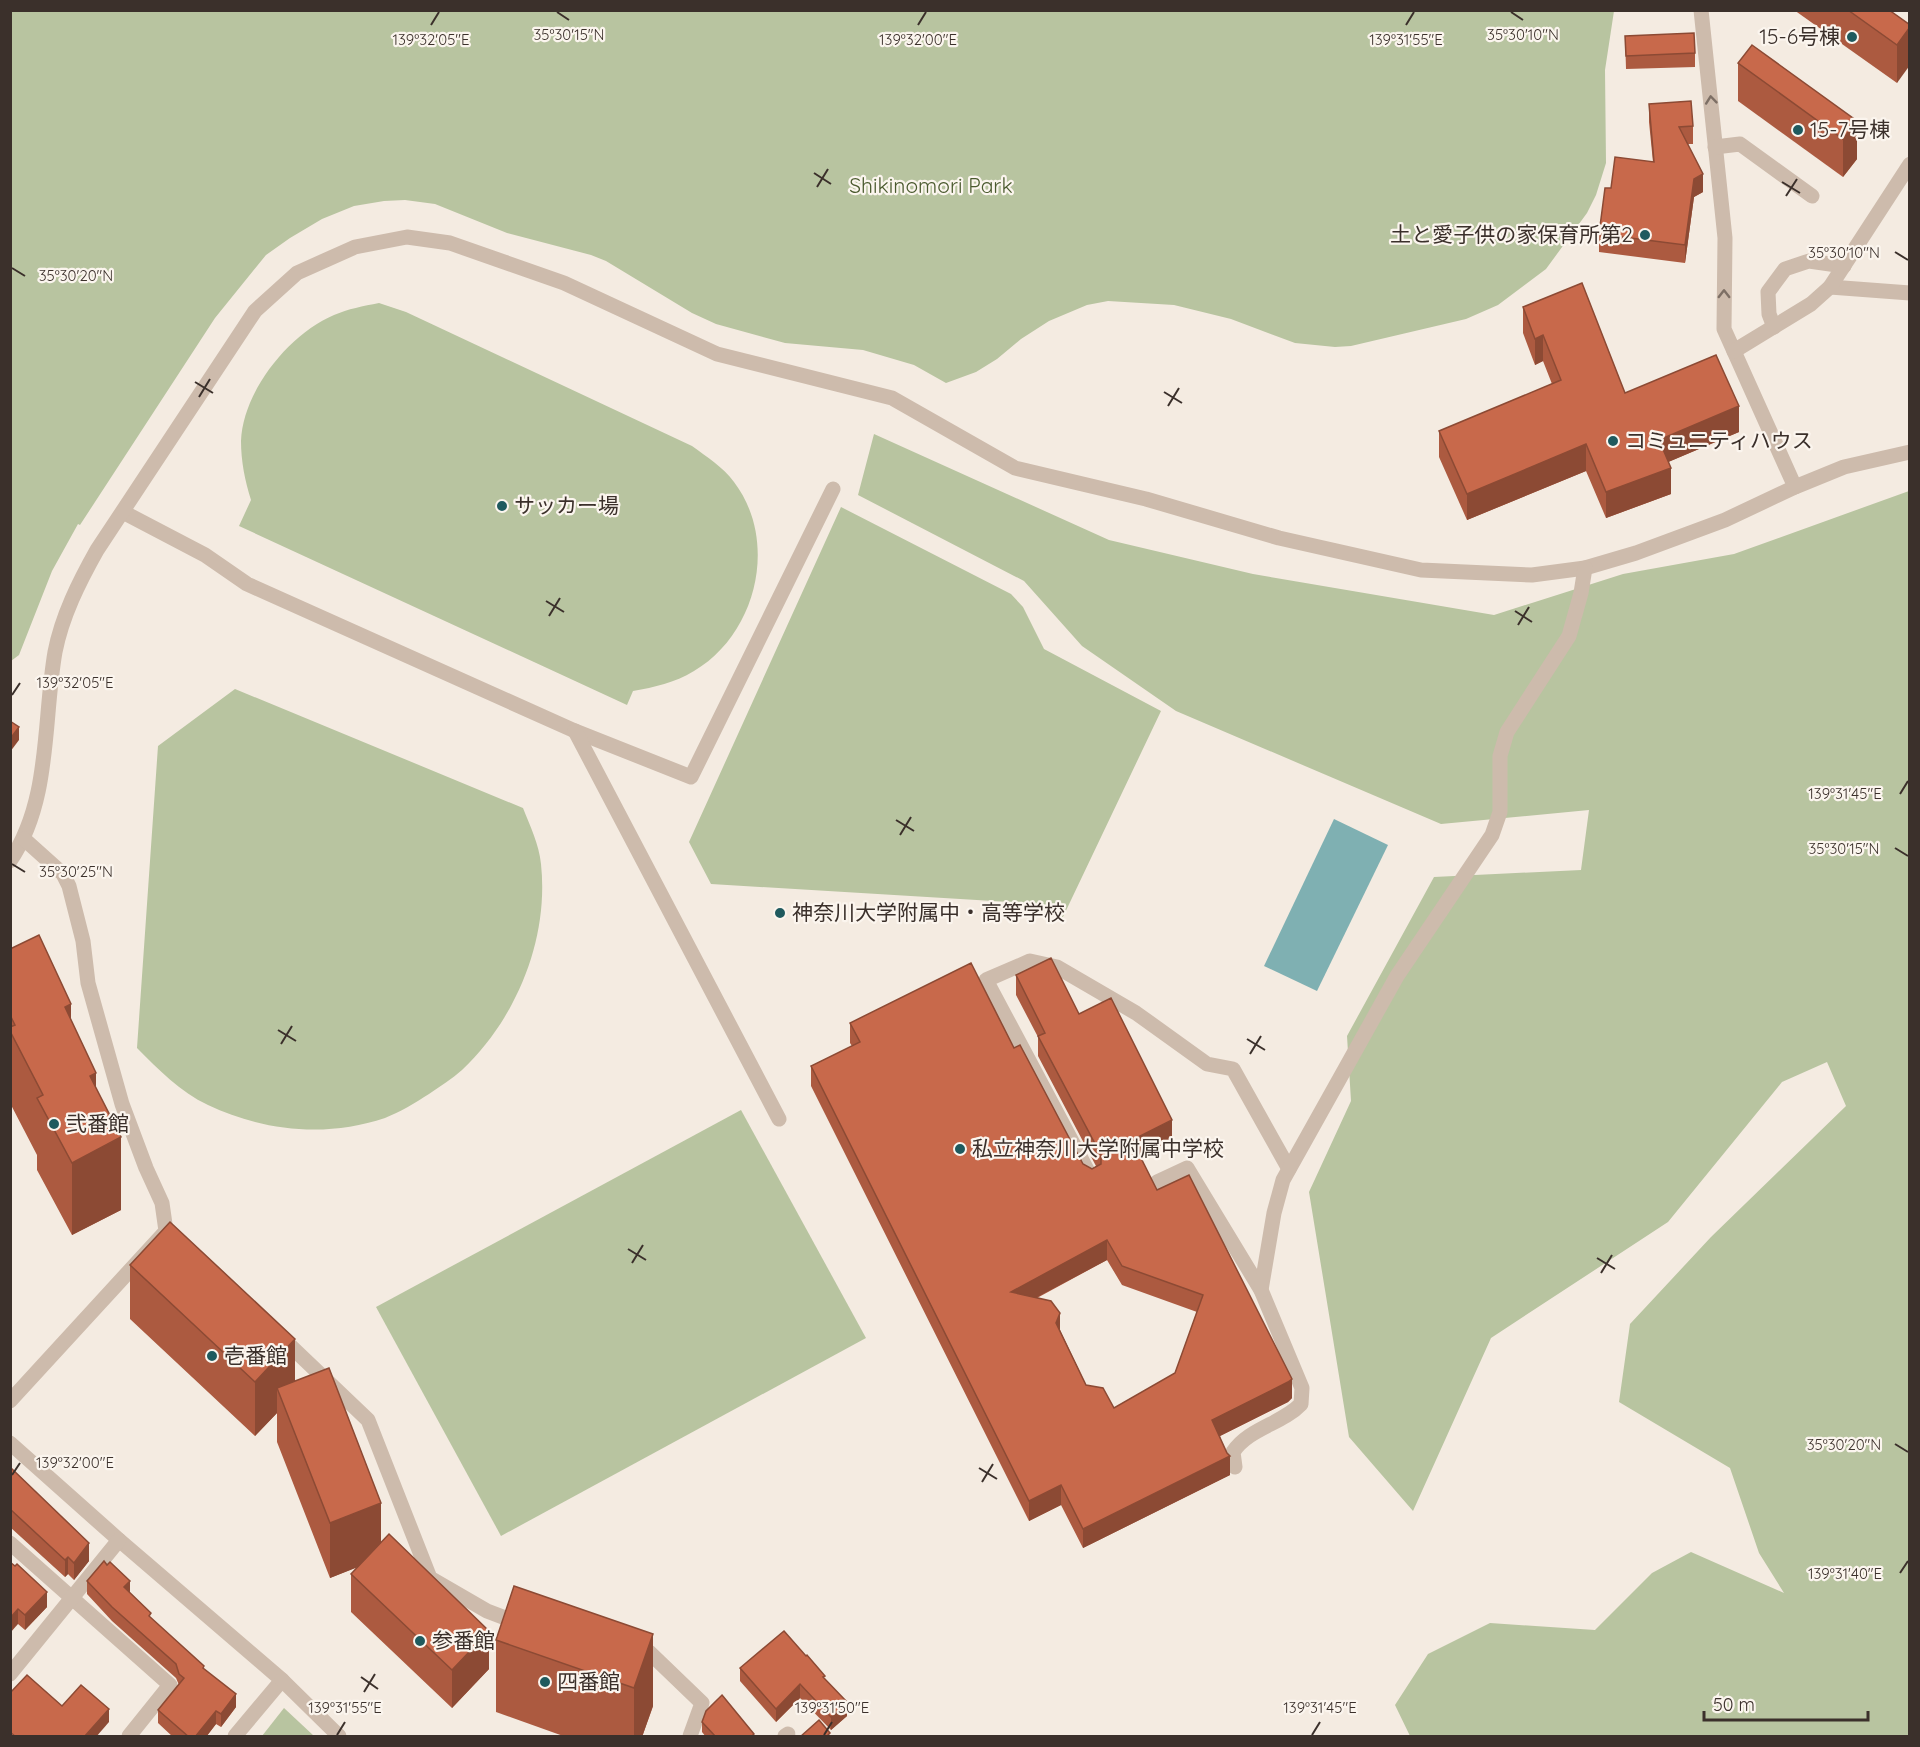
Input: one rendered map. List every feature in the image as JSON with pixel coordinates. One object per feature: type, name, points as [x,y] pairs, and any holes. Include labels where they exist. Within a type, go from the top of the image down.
[{"type":"street","points":[[1701,10],[1725,238],[1724,329],[1795,487]]},
{"type":"street","points":[[1715,147],[1740,144],[1812,196]]},
{"type":"street","points":[[1734,351],[1811,304],[1830,287],[1910,164]]},
{"type":"street","points":[[179,1243],[166,1231],[162,1203],[122,1104],[91,994],[83,941],[69,886],[63,873],[16,847],[35,804],[56,650],[78,584],[97,550],[255,311],[297,273],[355,247],[407,237],[450,243],[564,283],[717,354],[892,398],[1015,468],[1146,499],[1279,538],[1421,570],[1532,575],[1585,568],[1636,553],[1725,520],[1844,467],[1910,452]]},
{"type":"street","points":[[1774,327],[1769,314],[1768,292],[1785,269],[1809,261],[1844,266]]},
{"type":"street","points":[[1830,287],[1910,293]]},
{"type":"street","points":[[123,512],[205,555],[247,584],[575,730],[691,777],[833,489]]},
{"type":"street","points":[[1261,1290],[1274,1213],[1283,1180],[1396,976],[1492,835],[1500,812],[1500,756],[1507,732],[1569,636],[1581,593],[1585,568]]},
{"type":"street","points":[[575,730],[779,1119]]},
{"type":"street","points":[[1092,1179],[986,980],[1030,961],[1057,967],[1136,1013],[1207,1064],[1233,1069],[1289,1170]]},
{"type":"street","points":[[1157,1182],[1187,1168],[1261,1290],[1302,1388],[1301,1404],[1293,1412],[1241,1441],[1233,1452],[1235,1467]]},
{"type":"street","points":[[10,1401],[166,1231]]},
{"type":"street","points":[[269,1326],[368,1420],[430,1578],[487,1611],[537,1630]]},
{"type":"street","points":[[10,1443],[282,1680],[339,1737]]},
{"type":"street","points":[[10,1674],[119,1540]]},
{"type":"street","points":[[10,1543],[70,1599],[170,1685],[129,1737]]},
{"type":"street","points":[[615,1646],[649,1652],[702,1703],[690,1737]]},
{"type":"street","points":[[234,1737],[282,1680]]},
{"type":"green space","name":"Shikinomori Park","points":[[11,10],[1614,11],[1605,70],[1606,163],[1596,195],[1587,213],[1546,269],[1498,305],[1466,319],[1351,346],[1335,347],[1295,343],[1231,319],[1174,305],[1108,301],[1087,305],[1049,321],[976,372],[946,383],[914,365],[863,350],[785,343],[716,324],[692,313],[606,261],[507,233],[435,204],[405,200],[354,206],[322,219],[266,255],[215,318],[80,525],[78,524],[52,571],[19,655],[11,661]]},
{"type":"green space","points":[[379,303],[406,312],[692,446],[725,472],[734,482],[748,506],[756,531],[758,558],[754,585],[746,610],[733,634],[716,655],[679,679],[633,691],[627,705],[239,526],[251,500],[245,478],[241,441],[250,403],[259,384],[285,350],[317,324],[345,311]]},
{"type":"green space","points":[[874,434],[1109,540],[1253,574],[1494,615],[1623,574],[1734,554],[1909,491],[1909,1736],[1410,1736],[1395,1705],[1428,1654],[1490,1623],[1595,1630],[1652,1573],[1691,1552],[1784,1593],[1759,1553],[1730,1468],[1619,1402],[1630,1324],[1711,1237],[1846,1106],[1827,1062],[1782,1082],[1668,1222],[1491,1338],[1413,1511],[1349,1437],[1309,1192],[1351,1101],[1347,1036],[1434,877],[1581,870],[1589,810],[1441,824],[1176,711],[1082,646],[1024,581],[858,495]]},
{"type":"green space","points":[[841,507],[1011,594],[1023,607],[1044,649],[1161,711],[1062,919],[1026,903],[711,884],[689,842]]},
{"type":"green space","points":[[235,689],[523,808],[534,835],[541,864],[540,921],[525,976],[513,1002],[482,1049],[462,1070],[424,1097],[385,1118],[363,1124],[318,1130],[295,1129],[251,1121],[208,1105],[188,1094],[137,1048],[158,746]]},
{"type":"green space","points":[[741,1110],[866,1338],[501,1536],[376,1307]]},
{"type":"green space","points":[[284,1708],[314,1736],[262,1736]]},
{"type":"water","points":[[1334,819],[1388,845],[1317,991],[1264,966]]},
{"type":"building","points":[[1848,10],[1889,10],[1910,27],[1897,45]]},
{"type":"building","points":[[1694,33],[1695,53],[1626,56],[1625,36]]},
{"type":"building","points":[[1752,45],[1857,121],[1843,139],[1738,63]]},
{"type":"building","points":[[1691,101],[1693,126],[1679,127],[1703,174],[1694,179],[1685,245],[1599,234],[1605,188],[1611,188],[1615,157],[1654,162],[1649,104]]},
{"type":"building","points":[[1582,283],[1625,393],[1716,355],[1739,406],[1659,440],[1671,468],[1606,492],[1586,444],[1467,494],[1439,431],[1561,380],[1543,335],[1535,339],[1523,307]]},
{"type":"building","points":[[10,721],[19,727],[10,739]]},
{"type":"building","points":[[39,935],[71,1004],[65,1007],[96,1073],[90,1076],[121,1137],[72,1163],[37,1098],[43,1095],[10,1031],[10,1027],[15,1025],[10,1015],[10,949]]},
{"type":"building","points":[[1051,958],[1079,1014],[1111,998],[1172,1120],[1132,1140],[1157,1190],[1189,1175],[1292,1379],[1212,1420],[1230,1456],[1083,1529],[1061,1485],[1029,1501],[811,1066],[860,1042],[850,1023],[971,963],[1014,1048],[1020,1045],[1083,1164],[1092,1169],[1101,1164],[1101,1155],[1038,1036],[1045,1033],[1016,975]],"holes":[[[1107,1240],[1122,1266],[1203,1295],[1175,1373],[1114,1408],[1103,1388],[1086,1385],[1056,1323],[1060,1313],[1051,1301],[1011,1292]]]},
{"type":"building","points":[[170,1222],[295,1339],[255,1382],[130,1265]]},
{"type":"building","points":[[329,1368],[381,1503],[330,1523],[277,1388]]},
{"type":"building","points":[[10,1467],[89,1543],[74,1563],[68,1557],[65,1560],[10,1509]]},
{"type":"building","points":[[389,1534],[489,1631],[452,1670],[351,1574]]},
{"type":"building","points":[[104,1561],[107,1565],[110,1562],[130,1581],[124,1587],[151,1613],[149,1616],[204,1666],[203,1668],[236,1694],[221,1714],[216,1711],[195,1737],[189,1737],[158,1710],[184,1678],[179,1674],[176,1664],[112,1607],[87,1581]]},
{"type":"building","points":[[10,1562],[15,1566],[17,1564],[47,1592],[25,1615],[18,1609],[10,1618]]},
{"type":"building","points":[[514,1586],[653,1634],[634,1688],[496,1640]]},
{"type":"building","points":[[784,1631],[847,1702],[831,1717],[800,1684],[776,1709],[740,1668]]},
{"type":"building","points":[[27,1675],[62,1706],[81,1685],[109,1709],[84,1737],[16,1737],[10,1732],[10,1693]]},
{"type":"building","points":[[722,1695],[754,1734],[751,1737],[716,1737],[702,1722],[706,1711]]},
{"type":"building","points":[[819,1720],[830,1733],[826,1737],[800,1737]]},
{"type":"place","name":"15-6号棟","points":[[1852,37]]},
{"type":"place","name":"15-7号棟","points":[[1798,130]]},
{"type":"place","name":"土と愛子供の家保育所第2","points":[[1645,235]]},
{"type":"place","name":"コミュニティハウス","points":[[1613,441]]},
{"type":"place","name":"サッカー場","points":[[502,506]]},
{"type":"place","name":"神奈川大学附属中・高等学校","points":[[780,913]]},
{"type":"place","name":"弐番館","points":[[54,1124]]},
{"type":"place","name":"私立神奈川大学附属中学校","points":[[960,1149]]},
{"type":"place","name":"壱番館","points":[[212,1356]]},
{"type":"place","name":"参番館","points":[[420,1641]]},
{"type":"place","name":"四番館","points":[[545,1682]]}]
